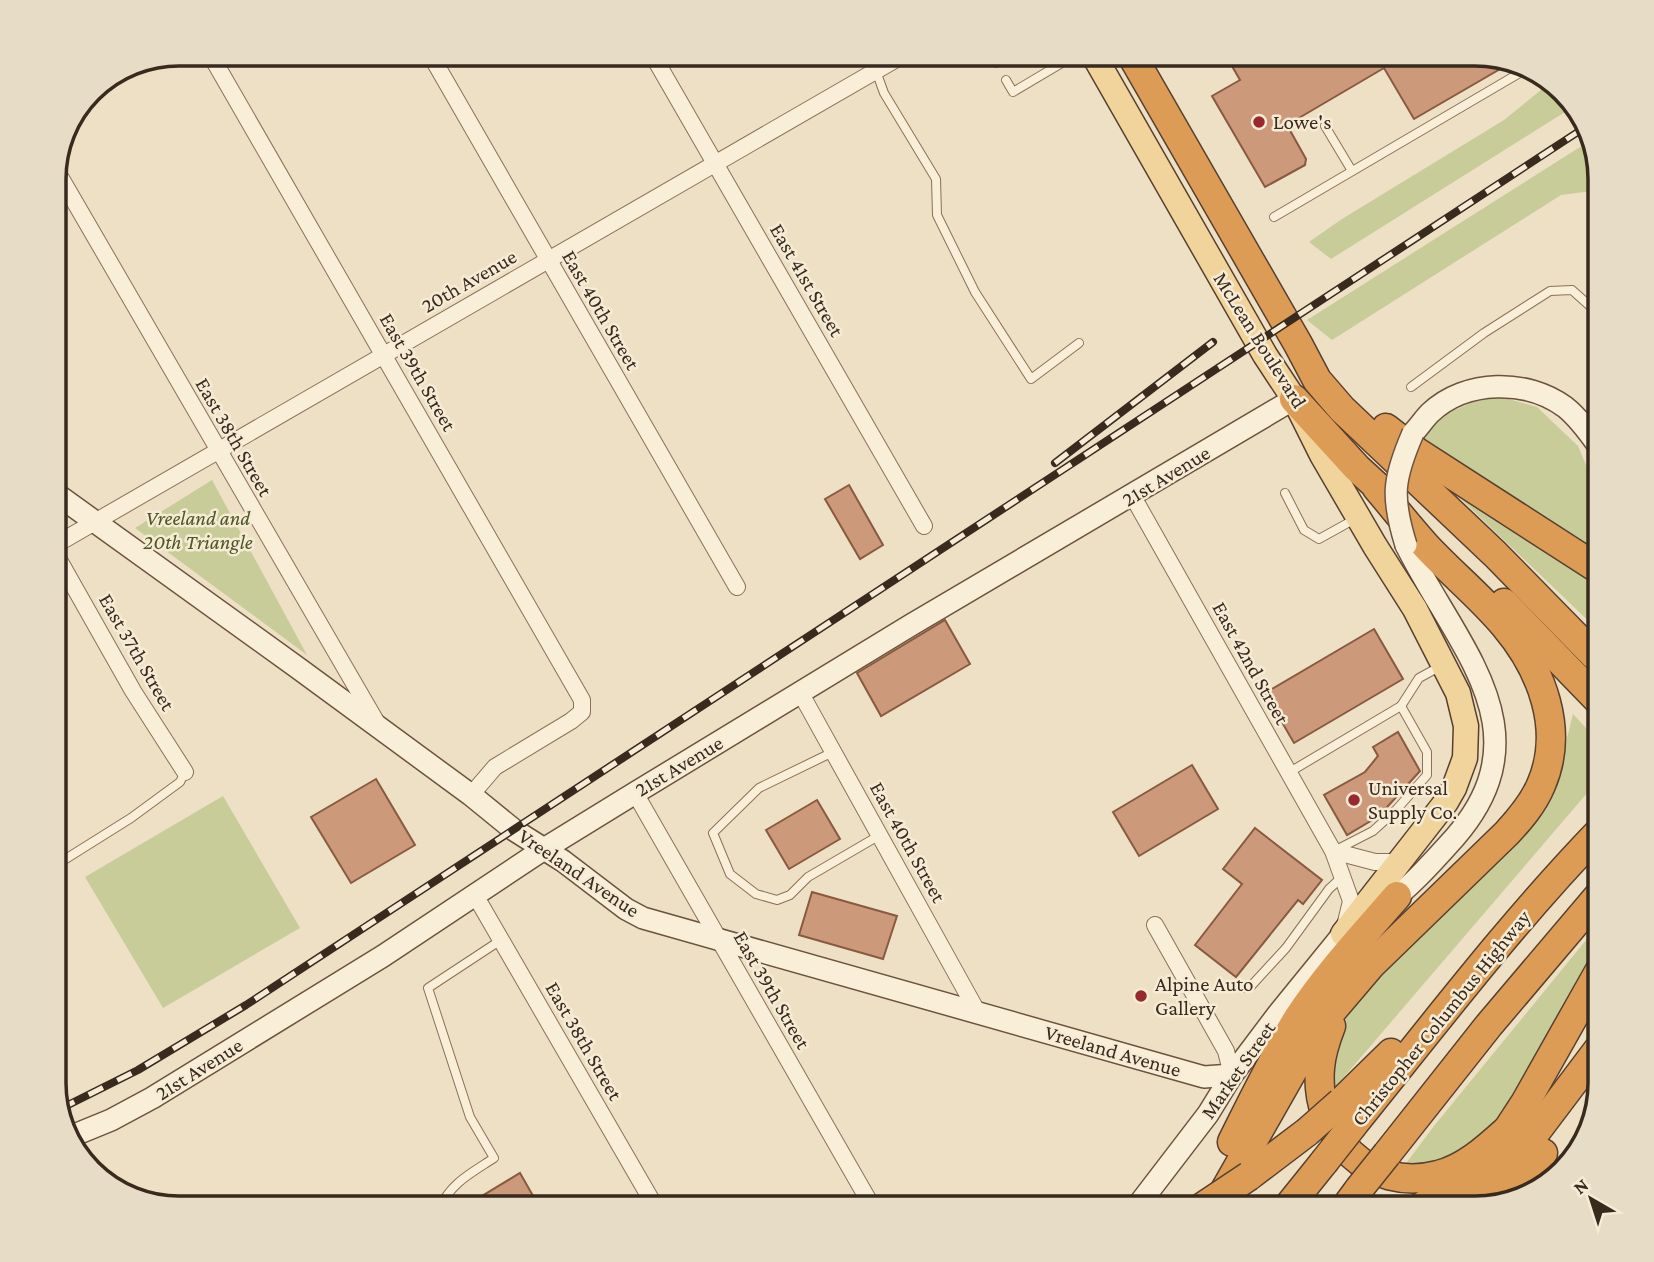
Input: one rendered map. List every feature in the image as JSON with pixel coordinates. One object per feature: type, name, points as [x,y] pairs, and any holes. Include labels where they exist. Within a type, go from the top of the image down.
[{"type":"highway","name":"McLean Boulevard","points":[[1138,66],[1317,380],[1342,409],[1495,554],[1588,649]]},
{"type":"highway","points":[[1298,344],[1335,386],[1417,452],[1588,562]]},
{"type":"highway","name":"McLean Boulevard","points":[[1294,399],[1377,488],[1422,524],[1588,690]]},
{"type":"highway","points":[[1222,1196],[1325,1019],[1371,965],[1507,834],[1526,812],[1541,785],[1550,758],[1551,729],[1548,707],[1526,655],[1505,626],[1424,544],[1377,488]]},
{"type":"highway","name":"Christopher Columbus Highway","points":[[1297,1196],[1324,1162],[1347,1114],[1588,844]]},
{"type":"highway","points":[[1206,1196],[1266,1074],[1299,1017],[1343,959],[1398,896]]},
{"type":"highway","name":"Christopher Columbus Highway","points":[[1354,1196],[1526,979],[1588,908]]},
{"type":"highway","points":[[1352,986],[1335,1018],[1320,1066],[1320,1091],[1325,1115],[1346,1150],[1363,1164],[1389,1175],[1411,1178],[1437,1176],[1464,1164],[1506,1131]]},
{"type":"highway","points":[[1436,1196],[1481,1163],[1497,1146],[1525,1103],[1588,991]]},
{"type":"highway","points":[[1480,1196],[1520,1153],[1588,1063]]},
{"type":"highway","points":[[1516,1187],[1543,1153],[1588,1086]]},
{"type":"highway","points":[[1218,1196],[1307,1132],[1347,1114]]},
{"type":"main road","name":"McLean Boulevard","points":[[1100,66],[1265,355],[1294,399]]},
{"type":"main road","name":"Market Street","points":[[1145,1196],[1208,1114],[1232,1075],[1343,934],[1398,896],[1459,834],[1475,812],[1488,785],[1496,752],[1488,699],[1475,669],[1406,545],[1396,513],[1396,485],[1402,459],[1413,433],[1432,411],[1460,395],[1487,387],[1514,387],[1542,393],[1566,408],[1588,432]]},
{"type":"main road","name":"21st Avenue","points":[[78,1133],[152,1098],[371,963],[544,849],[800,692],[1294,399]]},
{"type":"main road","points":[[1294,399],[1322,456],[1415,609],[1444,665],[1463,709],[1467,741],[1465,758],[1446,802],[1343,934]]},
{"type":"main road","name":"Vreeland Avenue","points":[[67,502],[379,727],[514,830],[626,909],[643,918],[1204,1077],[1232,1075]]},
{"type":"street","name":"East 39th Street","points":[[217,66],[584,706],[582,712],[571,721],[495,767],[471,795]]},
{"type":"street","name":"East 40th Street","points":[[437,66],[737,587]]},
{"type":"street","name":"East 41st Street","points":[[659,66],[924,526]]},
{"type":"street","points":[[874,66],[876,71]]},
{"type":"street","name":"20th Avenue","points":[[67,538],[885,66]]},
{"type":"street","name":"East 38th Street","points":[[67,189],[379,727]]},
{"type":"street","name":"East 42nd Street","points":[[1132,495],[1333,851],[1351,901],[1343,934]]},
{"type":"street","name":"East 37th Street","points":[[67,574],[184,772]]},
{"type":"street","name":"East 40th Street","points":[[800,692],[978,1013]]},
{"type":"street","name":"East 39th Street","points":[[635,793],[866,1196]]},
{"type":"street","points":[[1333,851],[1375,862],[1400,862]]},
{"type":"street","name":"East 38th Street","points":[[475,895],[649,1196]]},
{"type":"street","points":[[1156,925],[1226,1051],[1232,1075]]},
{"type":"lane","points":[[1045,66],[1048,71]]},
{"type":"lane","points":[[1006,80],[1013,92],[1053,66]]},
{"type":"lane","points":[[876,71],[884,93],[936,179],[937,215],[975,292],[1031,380],[1080,343]]},
{"type":"lane","points":[[1024,72],[1031,82]]},
{"type":"lane","points":[[1275,217],[1517,75]]},
{"type":"lane","points":[[1325,126],[1352,171]]},
{"type":"lane","points":[[1410,387],[1484,333],[1550,291],[1572,290],[1588,304]]},
{"type":"lane","points":[[1285,494],[1304,530],[1319,539],[1358,517]]},
{"type":"lane","points":[[1288,773],[1401,706],[1419,678],[1444,665]]},
{"type":"lane","points":[[1333,851],[1373,831],[1427,775],[1427,752],[1401,706]]},
{"type":"lane","points":[[833,752],[759,788],[713,833],[730,874],[756,894],[777,900],[790,895],[808,877],[880,835]]},
{"type":"lane","points":[[67,858],[170,790],[180,782],[184,772]]},
{"type":"lane","points":[[1243,988],[1251,986],[1286,948],[1329,889],[1342,877]]},
{"type":"lane","points":[[446,1196],[457,1183],[494,1158],[470,1117],[428,988],[502,940]]},
{"type":"green space","points":[[1542,89],[1565,112],[1331,259],[1309,242],[1342,219],[1504,120]]},
{"type":"green space","points":[[1582,146],[1587,165],[1588,192],[1561,195],[1332,340],[1307,320]]},
{"type":"green space","points":[[1491,394],[1537,407],[1578,446],[1588,470],[1588,548],[1416,444],[1439,417]]},
{"type":"green space","name":"Vreeland and 20th Triangle","points":[[212,480],[307,655],[135,528]]},
{"type":"green space","points":[[1461,499],[1588,573],[1588,621]]},
{"type":"green space","points":[[1573,714],[1588,730],[1588,792],[1332,1091],[1330,1046],[1359,997],[1555,787]]},
{"type":"green space","points":[[223,796],[300,928],[163,1008],[85,877]]},
{"type":"green space","points":[[1588,938],[1588,970],[1502,1117],[1456,1160],[1401,1170]]},
{"type":"building","name":"Lowe's","points":[[1232,66],[1475,66],[1499,69],[1414,119],[1384,68],[1287,125],[1306,159],[1305,165],[1265,187],[1212,96],[1240,80]]},
{"type":"building","points":[[849,485],[883,545],[860,559],[825,499]]},
{"type":"building","points":[[945,620],[970,664],[881,716],[857,673]]},
{"type":"building","points":[[1374,629],[1403,679],[1294,743],[1265,693]]},
{"type":"building","points":[[1398,732],[1420,771],[1379,816],[1347,835],[1324,795],[1365,772],[1378,756],[1373,747]]},
{"type":"building","points":[[1192,765],[1218,809],[1139,856],[1113,812]]},
{"type":"building","points":[[376,779],[415,845],[351,883],[311,817]]},
{"type":"building","points":[[817,800],[840,839],[789,869],[766,830]]},
{"type":"building","points":[[1255,828],[1322,880],[1303,904],[1298,900],[1236,977],[1195,945],[1242,884],[1223,869]]},
{"type":"building","points":[[812,892],[897,916],[883,959],[799,935]]},
{"type":"building","points":[[520,1173],[533,1196],[482,1196]]},
{"type":"railway","points":[[69,1105],[138,1070],[246,1005],[1577,132]]},
{"type":"railway","points":[[1055,463],[1213,342]]},
{"type":"place","name":"Lowe's","points":[[1259,122]]},
{"type":"place","name":"Universal Supply Co.","points":[[1354,800]]},
{"type":"place","name":"Alpine Auto Gallery","points":[[1141,996]]}]
